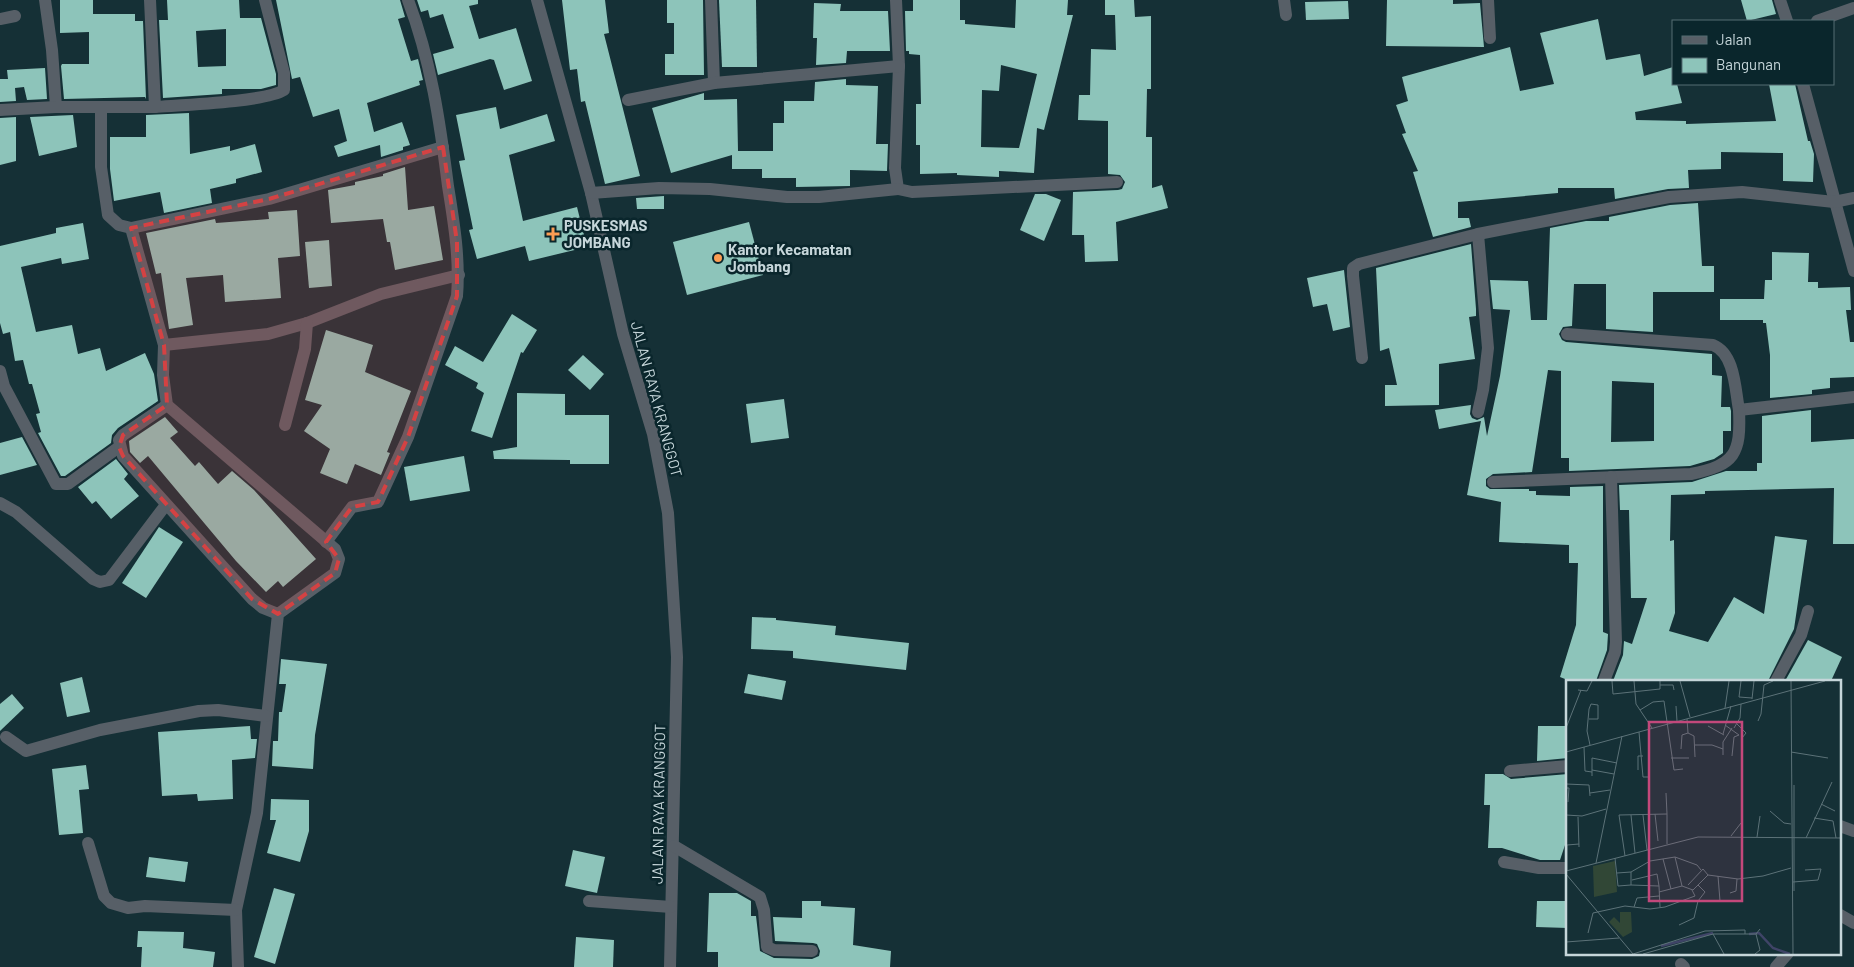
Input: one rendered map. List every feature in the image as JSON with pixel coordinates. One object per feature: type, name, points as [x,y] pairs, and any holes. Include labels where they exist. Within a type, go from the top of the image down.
[{"type":"street","points":[[45,0],[52,50],[56,107]]},
{"type":"street","points":[[150,0],[155,107]]},
{"type":"street","points":[[0,110],[56,107],[155,107],[278,94],[284,90],[284,73],[265,0]]},
{"type":"street","points":[[326,542],[352,507],[378,502],[408,437],[457,296],[459,274],[457,242],[443,147],[426,58],[408,0]]},
{"type":"street","name":"JALAN RAYA KRANGGOT","points":[[537,0],[591,193],[623,334],[653,434],[668,513],[677,656],[670,967]]},
{"type":"street","points":[[711,0],[714,83]]},
{"type":"street","points":[[896,0],[899,66],[895,168],[898,189]]},
{"type":"street","points":[[1284,0],[1286,15]]},
{"type":"street","points":[[1488,0],[1490,38]]},
{"type":"street","points":[[1780,0],[1786,20]]},
{"type":"street","points":[[1820,20],[1854,8]]},
{"type":"street","points":[[0,19],[15,16]]},
{"type":"street","points":[[628,100],[714,83],[899,66]]},
{"type":"street","points":[[1803,85],[1854,272]]},
{"type":"street","points":[[101,108],[101,167],[108,216],[118,225],[131,228],[269,200],[443,147]]},
{"type":"street","points":[[591,193],[676,188],[710,189],[787,197],[819,197],[898,189],[912,192],[1117,182]]},
{"type":"street","points":[[1362,358],[1353,268],[1359,264],[1478,234],[1669,197],[1719,192],[1742,192],[1834,202],[1854,198]]},
{"type":"street","points":[[131,228],[164,346],[163,375],[167,405],[335,550],[339,559],[335,573],[278,614],[257,813],[236,910],[238,967]]},
{"type":"street","points":[[1478,234],[1488,348],[1484,390],[1478,412]]},
{"type":"street","points":[[164,346],[268,334],[307,324],[373,296],[459,274]]},
{"type":"street","points":[[285,424],[305,349],[307,324]]},
{"type":"street","points":[[1494,482],[1691,474],[1723,465],[1731,459],[1740,428],[1739,410],[1728,357],[1721,348],[1713,345],[1567,334]]},
{"type":"street","points":[[0,371],[4,386],[56,484],[68,484],[119,448]]},
{"type":"street","points":[[1739,410],[1854,397]]},
{"type":"street","points":[[167,405],[123,435],[119,440],[119,448],[123,456],[165,506],[252,599],[263,608],[278,614]]},
{"type":"street","points":[[1604,680],[1615,652],[1616,642],[1611,477]]},
{"type":"street","points":[[0,503],[16,512],[92,579],[100,582],[109,580],[165,506]]},
{"type":"street","points":[[1777,680],[1801,636],[1808,611]]},
{"type":"street","points":[[6,737],[26,751],[100,730],[199,711],[218,710],[266,716]]},
{"type":"street","points":[[1510,771],[1566,766]]},
{"type":"street","points":[[1842,827],[1854,831]]},
{"type":"street","points":[[88,843],[104,896],[117,906],[236,910]]},
{"type":"street","points":[[674,846],[760,897],[764,910],[767,947],[774,950],[812,951]]},
{"type":"street","points":[[1504,862],[1539,868],[1566,868]]},
{"type":"street","points":[[589,901],[671,907]]},
{"type":"street","points":[[1842,915],[1854,923]]},
{"type":"street","points":[[1776,967],[1787,954]]},
{"type":"highlighted area","points":[[443,147],[457,242],[457,296],[408,437],[378,502],[352,507],[326,542],[339,559],[335,573],[278,614],[252,599],[123,456],[119,447],[123,435],[167,405],[164,345],[131,228],[269,199]]},
{"type":"building","points":[[60,0],[93,0],[93,14],[135,14],[135,21],[143,21],[146,99],[145,97],[64,99],[61,66],[62,64],[89,64],[89,32],[60,33]]},
{"type":"building","points":[[167,0],[239,0],[240,18],[261,18],[276,74],[276,85],[261,89],[222,89],[222,94],[163,98],[159,20],[168,20]],"holes":[[[226,29],[226,66],[198,67],[196,31]]]},
{"type":"building","points":[[276,0],[400,0],[405,17],[398,19],[411,61],[418,59],[423,80],[419,81],[420,85],[367,103],[374,132],[402,122],[410,145],[403,147],[403,150],[381,157],[380,145],[338,157],[334,146],[347,141],[339,109],[313,117],[300,77],[292,79]]},
{"type":"building","points":[[417,0],[478,0],[478,4],[469,6],[479,39],[516,28],[532,81],[504,90],[494,60],[490,59],[438,75],[433,54],[454,48],[443,14],[430,18],[428,10],[421,12]]},
{"type":"building","points":[[562,0],[605,0],[609,33],[604,34],[640,176],[605,184],[585,101],[581,102],[577,69],[570,70]]},
{"type":"building","points":[[667,0],[703,0],[704,75],[665,75],[665,54],[674,54],[674,23],[667,23]]},
{"type":"building","points":[[719,0],[756,0],[757,67],[722,67]]},
{"type":"building","points":[[913,0],[960,0],[960,20],[965,20],[965,24],[1015,28],[1016,0],[1068,0],[1067,15],[1073,15],[1044,130],[1037,128],[1034,173],[999,171],[999,177],[957,175],[957,173],[920,174],[920,145],[916,145],[916,104],[921,104],[920,55],[909,54],[909,51],[906,51],[905,11],[913,11]],"holes":[[[1001,65],[1037,74],[1019,148],[981,147],[982,90],[999,91]]]},
{"type":"building","points":[[1105,0],[1134,0],[1135,17],[1151,16],[1151,89],[1147,89],[1146,137],[1152,137],[1152,188],[1162,185],[1168,208],[1116,222],[1118,261],[1085,262],[1084,235],[1072,235],[1073,192],[1118,190],[1122,189],[1125,182],[1120,175],[1108,174],[1108,121],[1078,120],[1079,95],[1090,95],[1091,49],[1116,50],[1115,15],[1105,15]]},
{"type":"building","points":[[1387,0],[1453,0],[1453,4],[1480,3],[1484,47],[1386,46]]},
{"type":"building","points":[[1741,0],[1772,0],[1776,14],[1747,20]]},
{"type":"building","points":[[1348,1],[1349,19],[1306,20],[1305,2]]},
{"type":"building","points":[[814,3],[841,4],[840,11],[888,11],[890,51],[847,51],[846,63],[816,65],[817,38],[813,38]]},
{"type":"building","points":[[1598,19],[1606,60],[1640,54],[1644,76],[1672,67],[1672,85],[1677,85],[1682,103],[1635,112],[1636,120],[1686,121],[1686,124],[1776,121],[1769,85],[1795,85],[1808,141],[1810,141],[1814,154],[1813,182],[1783,181],[1783,153],[1721,152],[1721,169],[1688,170],[1689,188],[1668,189],[1615,199],[1614,188],[1558,188],[1558,193],[1458,202],[1458,218],[1469,218],[1471,227],[1433,237],[1413,172],[1418,171],[1402,134],[1406,133],[1396,105],[1408,101],[1402,77],[1510,47],[1520,91],[1554,84],[1540,33]]},
{"type":"building","points":[[45,68],[47,99],[27,100],[24,87],[15,88],[16,101],[0,102],[0,79],[8,79],[7,70]]},
{"type":"building","points":[[846,79],[846,85],[878,86],[876,144],[888,144],[887,171],[850,170],[850,186],[796,187],[796,178],[762,178],[762,169],[732,169],[732,155],[671,173],[652,108],[704,93],[704,100],[737,99],[738,151],[773,151],[773,123],[784,123],[784,101],[814,101],[815,82]]},
{"type":"building","points":[[496,107],[500,129],[547,114],[555,141],[509,155],[523,221],[577,207],[587,247],[529,261],[525,246],[477,259],[469,230],[473,229],[459,161],[465,160],[456,115]]},
{"type":"building","points":[[189,113],[190,154],[230,146],[230,151],[255,144],[262,172],[236,179],[236,183],[210,189],[212,203],[164,213],[160,192],[114,201],[110,169],[110,137],[146,137],[146,115]]},
{"type":"building","points":[[73,115],[77,147],[39,156],[30,117]]},
{"type":"building","points":[[16,117],[16,161],[0,165],[0,118]]},
{"type":"building","points":[[405,167],[408,210],[434,206],[443,260],[395,270],[390,242],[387,242],[383,219],[331,223],[328,190],[355,185],[355,182],[383,176],[383,174]]},
{"type":"building","points":[[1035,194],[1046,194],[1061,200],[1044,241],[1020,230]]},
{"type":"building","points":[[664,196],[664,209],[637,209],[636,198]]},
{"type":"building","points":[[1698,203],[1702,266],[1714,266],[1714,292],[1653,292],[1653,332],[1606,329],[1606,284],[1574,284],[1572,326],[1563,327],[1559,334],[1562,340],[1566,342],[1712,354],[1712,375],[1722,376],[1721,407],[1730,407],[1731,431],[1723,431],[1723,453],[1714,459],[1690,466],[1569,471],[1569,458],[1561,458],[1561,371],[1548,370],[1532,472],[1493,474],[1486,479],[1486,486],[1490,489],[1529,489],[1529,491],[1536,491],[1536,495],[1570,496],[1570,487],[1603,486],[1603,632],[1608,634],[1607,650],[1596,680],[1568,680],[1560,677],[1576,625],[1578,563],[1569,563],[1569,545],[1499,542],[1501,502],[1467,495],[1481,421],[1439,429],[1435,410],[1471,405],[1470,414],[1472,418],[1477,420],[1484,417],[1487,436],[1500,376],[1510,310],[1493,309],[1490,280],[1528,281],[1531,320],[1547,320],[1550,228],[1586,221],[1609,221],[1609,217],[1670,205]],"holes":[[[1612,381],[1654,383],[1654,441],[1611,442]]]},
{"type":"building","points":[[297,210],[300,256],[278,258],[281,298],[225,302],[223,275],[186,278],[193,325],[169,329],[161,273],[156,274],[146,233],[215,219],[216,223],[269,219],[268,212]]},
{"type":"building","name":"Kantor Kecamatan Jombang","points":[[749,222],[763,275],[687,295],[673,242]]},
{"type":"building","points":[[83,223],[89,259],[62,264],[61,258],[21,267],[36,332],[72,325],[78,354],[100,348],[106,371],[145,353],[154,374],[158,401],[118,428],[112,435],[111,443],[65,476],[61,476],[38,433],[41,432],[36,414],[40,413],[32,384],[29,384],[23,360],[15,361],[10,332],[3,334],[0,323],[0,246],[56,233],[56,228]]},
{"type":"building","points":[[329,240],[332,286],[309,288],[305,242]]},
{"type":"building","points":[[1471,244],[1476,316],[1469,317],[1475,359],[1439,364],[1439,405],[1385,406],[1385,385],[1397,385],[1389,348],[1380,351],[1376,268]]},
{"type":"building","points":[[1772,252],[1809,253],[1808,282],[1818,282],[1818,288],[1850,287],[1851,310],[1846,310],[1850,342],[1854,342],[1854,377],[1830,378],[1830,388],[1812,390],[1812,394],[1770,398],[1770,355],[1766,323],[1763,323],[1763,320],[1720,320],[1720,299],[1764,299],[1765,280],[1772,280]]},
{"type":"building","points":[[1344,270],[1350,327],[1333,331],[1327,304],[1313,307],[1307,278]]},
{"type":"building","points":[[512,314],[537,330],[523,353],[521,352],[492,438],[471,431],[484,393],[476,388],[478,383],[445,365],[455,346],[483,362]]},
{"type":"building","points":[[326,330],[373,345],[365,372],[411,391],[387,452],[390,453],[381,475],[355,464],[347,484],[320,473],[330,449],[304,431],[322,405],[305,400]]},
{"type":"building","points":[[583,355],[604,374],[590,390],[568,370]]},
{"type":"building","points":[[517,393],[565,394],[565,415],[609,415],[609,464],[570,464],[570,460],[494,459],[493,451],[517,447]]},
{"type":"building","points":[[784,399],[789,438],[751,443],[746,404]]},
{"type":"building","points":[[1811,410],[1811,442],[1854,439],[1854,544],[1833,544],[1834,488],[1705,491],[1705,494],[1671,495],[1670,541],[1674,540],[1675,613],[1669,631],[1708,642],[1734,597],[1764,614],[1775,536],[1807,540],[1794,629],[1768,680],[1613,680],[1623,655],[1624,641],[1632,644],[1647,598],[1631,598],[1629,510],[1620,510],[1619,485],[1692,482],[1726,471],[1757,471],[1757,463],[1762,463],[1762,416]]},
{"type":"building","points":[[165,417],[178,432],[170,438],[195,466],[199,462],[218,484],[232,471],[254,490],[316,559],[283,587],[278,581],[266,592],[236,561],[148,456],[140,463],[130,452],[129,441]]},
{"type":"building","points":[[22,437],[37,465],[0,475],[0,443]]},
{"type":"building","points":[[464,456],[470,491],[410,501],[404,467]]},
{"type":"building","points":[[116,459],[128,474],[124,479],[139,496],[111,519],[96,501],[92,504],[78,487]]},
{"type":"building","points":[[159,527],[183,542],[146,598],[122,583]]},
{"type":"building","points":[[752,617],[776,618],[776,620],[836,626],[835,635],[909,643],[906,670],[793,658],[793,651],[751,649]]},
{"type":"building","points":[[1808,640],[1842,657],[1831,680],[1786,680]]},
{"type":"building","points":[[281,659],[327,664],[315,735],[313,769],[272,766],[273,741],[278,741],[279,712],[282,712],[286,684],[279,684]]},
{"type":"building","points":[[748,674],[786,681],[782,700],[744,693]]},
{"type":"building","points":[[82,677],[90,712],[67,717],[60,683]]},
{"type":"building","points":[[12,694],[24,708],[0,731],[0,704]]},
{"type":"building","points":[[250,726],[251,739],[257,739],[255,758],[232,760],[233,799],[198,801],[197,794],[162,796],[158,732]]},
{"type":"building","points":[[1538,726],[1566,726],[1566,758],[1537,761]]},
{"type":"building","points":[[86,765],[89,789],[79,790],[83,833],[59,835],[52,769]]},
{"type":"building","points":[[1485,774],[1503,774],[1511,779],[1566,774],[1566,842],[1560,860],[1540,860],[1502,848],[1488,848],[1490,805],[1484,805]]},
{"type":"building","points":[[271,799],[309,800],[309,831],[300,862],[267,853],[276,820],[270,820]]},
{"type":"building","points":[[573,850],[605,857],[597,893],[565,886]]},
{"type":"building","points":[[149,857],[188,862],[185,882],[146,877]]},
{"type":"building","points":[[274,888],[295,894],[275,964],[254,957]]},
{"type":"building","points":[[709,893],[737,893],[751,901],[751,916],[756,916],[760,951],[774,958],[812,959],[819,956],[820,951],[817,944],[813,943],[775,941],[773,917],[802,918],[802,901],[821,901],[821,906],[855,908],[853,945],[891,951],[890,967],[718,967],[718,952],[707,952]]},
{"type":"building","points":[[1537,901],[1566,901],[1566,928],[1536,927]]},
{"type":"building","points":[[138,931],[184,932],[183,948],[215,952],[213,967],[141,967],[142,947],[137,947]]},
{"type":"building","points":[[576,937],[614,940],[613,967],[574,967]]},
{"type":"place","name":"PUSKESMAS JOMBANG","points":[[553,234]]},
{"type":"place","name":"Kantor Kecamatan Jombang","points":[[718,258]]}]
